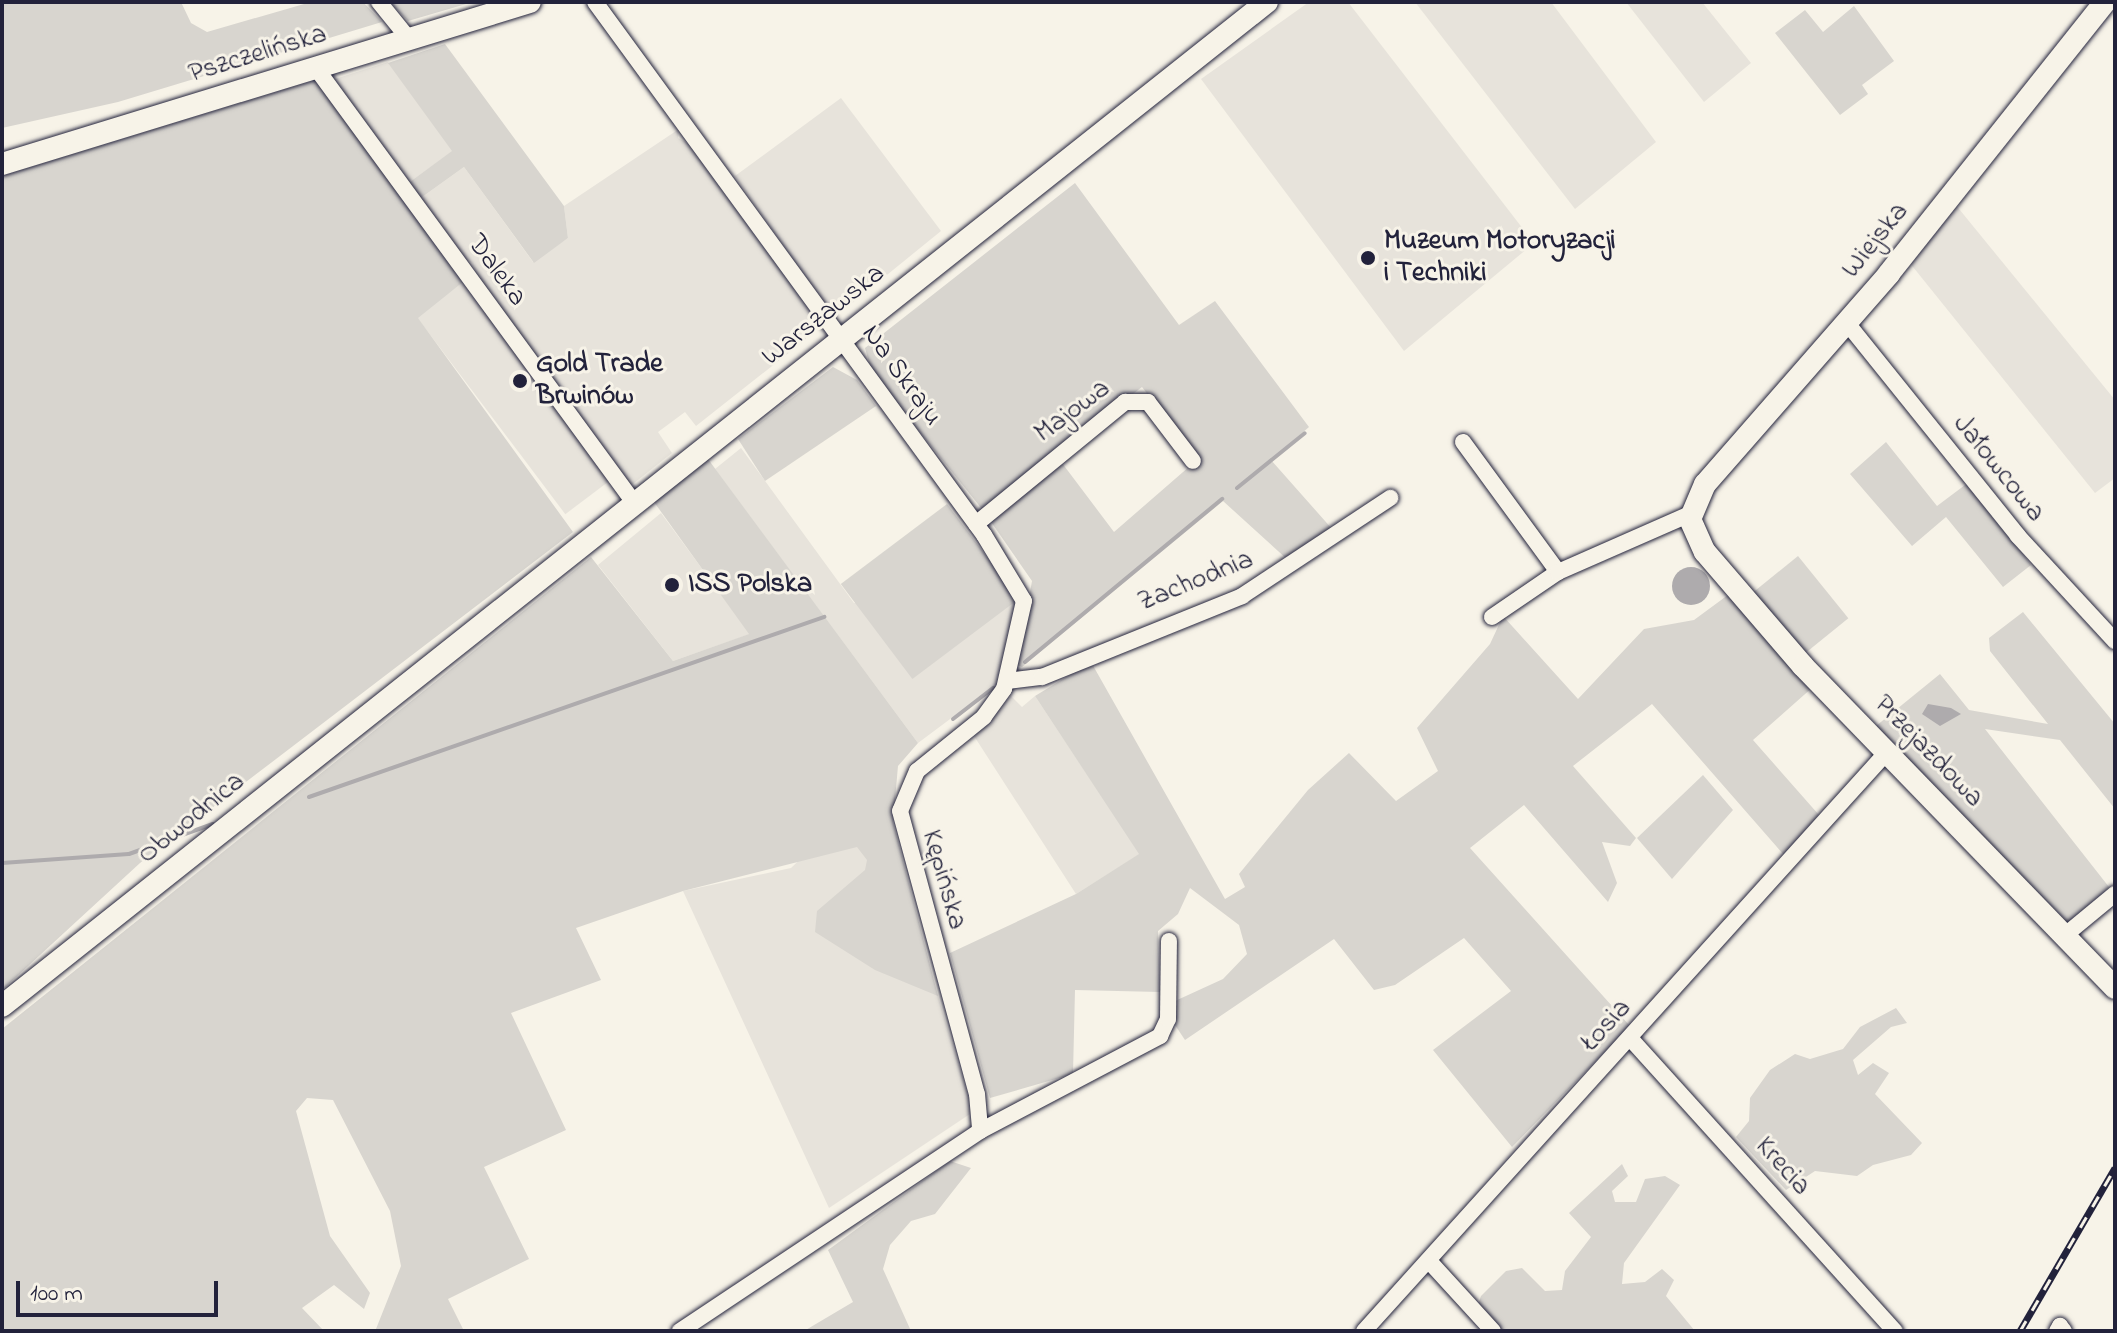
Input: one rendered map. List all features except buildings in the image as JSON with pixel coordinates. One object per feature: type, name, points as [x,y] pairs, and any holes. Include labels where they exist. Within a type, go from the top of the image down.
[{"type":"main road","name":"Pszczelińska","points":[[2,164],[530,2]]},
{"type":"main road","name":"Warszawska","points":[[418,676],[1267,2]]},
{"type":"main road","name":"Wiejska","points":[[1690,514],[1705,484],[1847,323],[2105,2]]},
{"type":"main road","name":"Przejazdowa","points":[[1690,514],[1705,552],[1886,753],[2115,988]]},
{"type":"main road","name":"Obwodnica","points":[[2,1006],[418,676]]},
{"type":"street","points":[[379,2],[409,39]]},
{"type":"street","name":"Na Skraju","points":[[595,2],[976,524],[1024,601],[1007,681]]},
{"type":"street","name":"Daleka","points":[[316,68],[635,504]]},
{"type":"street","name":"Jałowcowa","points":[[1847,323],[2018,536],[2115,641]]},
{"type":"street","name":"Majowa","points":[[976,524],[1125,402],[1148,402],[1193,461]]},
{"type":"street","points":[[1463,442],[1558,572]]},
{"type":"street","name":"Zachodnia","points":[[1007,681],[1042,677],[1242,596],[1390,498]]},
{"type":"street","points":[[1492,617],[1558,572],[1690,514]]},
{"type":"street","name":"Kępińska","points":[[980,1131],[977,1094],[900,811],[917,771],[990,710],[1007,681]]},
{"type":"street","name":"Łosia","points":[[1364,1331],[1886,753]]},
{"type":"street","points":[[2064,936],[2115,894]]},
{"type":"street","points":[[680,1331],[980,1131],[1160,1036],[1168,1019],[1169,941]]},
{"type":"street","name":"Krecia","points":[[1630,1038],[1895,1331]]},
{"type":"street","points":[[1429,1261],[1493,1331]]},
{"type":"shaded area","points":[[2,2],[181,2],[191,23],[207,32],[311,2],[363,2],[382,22],[118,102],[2,128]]},
{"type":"shaded area","points":[[390,2],[473,2],[408,21]]},
{"type":"shaded area","points":[[1309,2],[1348,2],[1534,243],[1404,351],[1201,79]]},
{"type":"shaded area","points":[[1415,2],[1551,2],[1656,142],[1575,209]]},
{"type":"shaded area","points":[[1626,2],[1702,2],[1751,63],[1704,102]]},
{"type":"shaded area","points":[[1854,6],[1894,61],[1862,85],[1868,94],[1840,115],[1775,33],[1805,10],[1823,32]]},
{"type":"shaded area","points":[[445,44],[564,206],[568,238],[534,263],[464,167],[418,200],[407,184],[452,151],[388,63]]},
{"type":"shaded area","points":[[388,62],[453,151],[407,184],[332,80]]},
{"type":"shaded area","points":[[316,80],[463,282],[418,318],[573,532],[140,863],[2,990],[2,176]]},
{"type":"shaded area","points":[[841,98],[941,231],[845,309],[824,304],[735,176]]},
{"type":"shaded area","points":[[679,129],[678,138],[691,145],[817,316],[805,340],[696,426],[685,412],[658,432],[672,453],[629,487],[483,287],[472,263],[460,256],[418,200],[464,167],[533,262],[568,238],[564,206]]},
{"type":"shaded area","points":[[1075,183],[1179,325],[1215,301],[1309,427],[1271,460],[1333,530],[1289,561],[1223,501],[1022,667],[1017,665],[1032,581],[989,519],[1059,459],[1114,532],[1198,459],[1142,387],[982,509],[872,373],[865,348]]},
{"type":"shaded area","points":[[1955,204],[2115,400],[2115,478],[2095,493],[1909,262]]},
{"type":"shaded area","points":[[463,282],[612,479],[565,514],[417,317]]},
{"type":"shaded area","points":[[833,367],[857,380],[876,406],[765,481],[738,439]]},
{"type":"shaded area","points":[[1886,442],[1937,506],[1969,482],[2031,565],[2003,587],[1946,517],[1912,546],[1850,474]]},
{"type":"shaded area","points":[[741,448],[854,603],[1019,599],[997,684],[918,743],[715,469]]},
{"type":"shaded area","points":[[708,459],[918,743],[898,766],[893,822],[938,996],[875,970],[815,932],[817,911],[865,870],[867,860],[857,847],[683,891],[576,928],[601,980],[511,1013],[566,1130],[484,1167],[529,1259],[448,1299],[464,1331],[376,1329],[401,1266],[390,1211],[333,1100],[307,1098],[296,1111],[330,1236],[370,1293],[364,1309],[334,1285],[302,1308],[324,1331],[2,1331],[2,1029],[591,557],[673,661],[749,634],[654,502]]},
{"type":"shaded area","points":[[947,504],[1019,599],[912,679],[841,584]]},
{"type":"shaded area","points":[[661,513],[750,634],[673,661],[598,565]]},
{"type":"shaded area","points":[[1798,556],[1848,618],[1803,655],[1753,593]]},
{"type":"shaded area","points":[[1691,567],[1705,572],[1710,586],[1705,600],[1691,605],[1677,600],[1672,586],[1677,572]]},
{"type":"shaded area","points":[[1732,592],[1813,687],[1753,740],[1819,815],[1784,855],[1652,704],[1573,766],[1636,838],[1630,846],[1602,842],[1617,883],[1608,902],[1524,805],[1470,848],[1630,1026],[1512,1147],[1433,1050],[1511,991],[1464,938],[1395,985],[1374,990],[1334,939],[1185,1040],[1175,1025],[1175,1001],[1223,979],[1247,954],[1239,925],[1190,888],[1178,914],[1158,931],[1160,992],[1075,990],[1073,1074],[990,1098],[950,953],[1076,894],[1139,854],[1035,696],[1091,662],[1225,899],[1245,887],[1239,874],[1308,790],[1349,753],[1396,801],[1438,771],[1417,728],[1490,644],[1503,616],[1578,699],[1644,629],[1694,620]]},
{"type":"shaded area","points":[[2023,612],[2115,724],[2115,809],[2060,740],[1985,729],[2109,887],[2071,928],[1876,726],[1940,674],[1969,710],[2048,724],[1990,651],[1989,638]]},
{"type":"shaded area","points":[[1011,696],[1022,707],[1035,696],[1140,854],[1076,894],[974,736]]},
{"type":"shaded area","points":[[1928,704],[1951,708],[1961,714],[1940,726],[1922,714]]},
{"type":"shaded area","points":[[1703,775],[1733,810],[1672,879],[1637,838]]},
{"type":"shaded area","points":[[875,788],[973,1112],[829,1208],[683,891],[791,868]]},
{"type":"shaded area","points":[[1896,1008],[1907,1023],[1891,1027],[1853,1060],[1858,1075],[1873,1063],[1889,1073],[1875,1094],[1922,1143],[1911,1155],[1873,1165],[1857,1176],[1815,1171],[1786,1190],[1736,1137],[1749,1121],[1750,1098],[1770,1070],[1795,1054],[1810,1059],[1843,1049],[1860,1027]]},
{"type":"shaded area","points":[[950,1161],[971,1168],[935,1214],[911,1221],[890,1245],[883,1269],[911,1331],[804,1331],[853,1302],[828,1250]]},
{"type":"shaded area","points":[[1622,1164],[1628,1176],[1612,1191],[1615,1202],[1636,1202],[1645,1179],[1665,1176],[1680,1185],[1624,1263],[1622,1284],[1645,1282],[1662,1269],[1674,1280],[1666,1296],[1695,1331],[1499,1331],[1477,1308],[1481,1296],[1506,1271],[1522,1268],[1545,1291],[1562,1290],[1565,1271],[1591,1237],[1569,1213]]},
{"type":"waterway","points":[[1237,488],[1305,433]]},
{"type":"waterway","points":[[1025,662],[1222,499]]},
{"type":"waterway","points":[[309,797],[824,617]]},
{"type":"waterway","points":[[953,719],[993,688]]},
{"type":"waterway","points":[[2,863],[129,854],[213,824]]},
{"type":"railway","points":[[2020,1331],[2115,1168]]},
{"type":"place","name":"Muzeum Motoryzacji i Techniki","points":[[1368,258]]},
{"type":"place","name":"Gold Trade Brwinów","points":[[520,381]]},
{"type":"place","name":"ISS Polska","points":[[672,585]]}]
